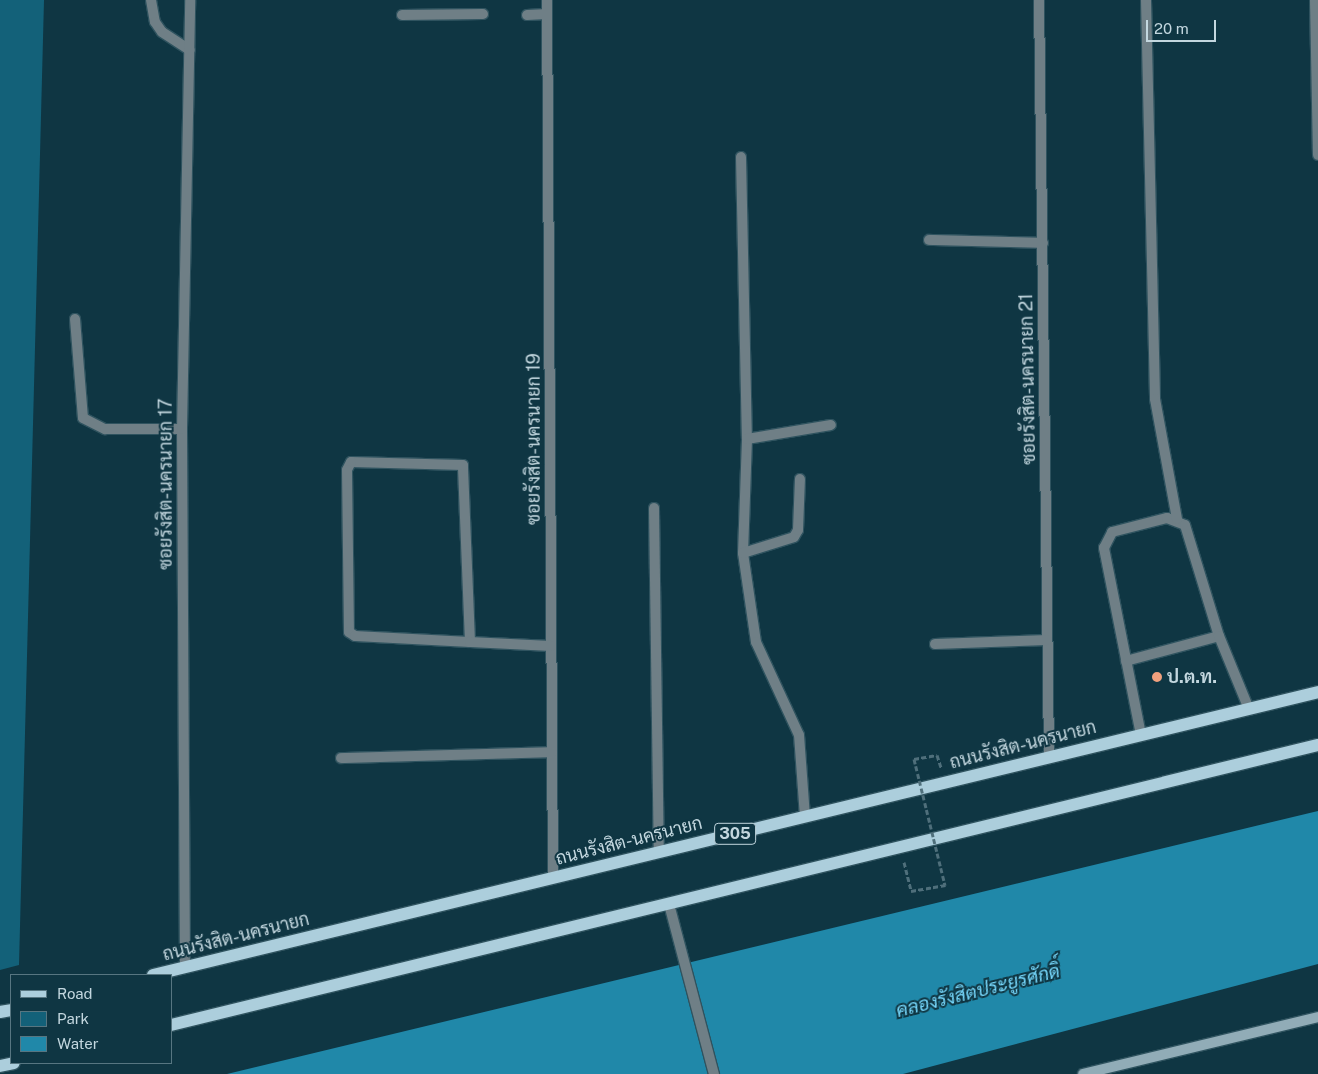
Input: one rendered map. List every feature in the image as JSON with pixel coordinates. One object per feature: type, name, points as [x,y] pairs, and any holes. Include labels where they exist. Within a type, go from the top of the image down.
[{"type":"main road","name":"ถนนรังสิต-นครนายก","points":[[157,974],[1318,692]]},
{"type":"main road","points":[[172,1025],[1318,745]]},
{"type":"street","points":[[151,0],[154,22],[162,32],[190,50]]},
{"type":"street","name":"ซอยรังสิต-นครนายก 17","points":[[185,967],[182,429],[190,0]]},
{"type":"street","name":"ซอยรังสิต-นครนายก 19","points":[[546,0],[553,878]]},
{"type":"street","name":"ซอยรังสิต-นครนายก 21","points":[[1039,0],[1044,243],[1049,757]]},
{"type":"street","points":[[1146,0],[1154,399],[1177,519],[1185,525],[1219,636],[1249,709]]},
{"type":"street","points":[[1315,0],[1318,154]]},
{"type":"street","points":[[402,15],[483,14]]},
{"type":"street","points":[[527,15],[547,14]]},
{"type":"street","points":[[741,157],[747,439],[743,553],[756,642],[798,736],[805,816]]},
{"type":"street","points":[[929,240],[1044,243]]},
{"type":"street","points":[[75,320],[83,418],[105,429],[182,429]]},
{"type":"street","points":[[747,439],[831,425]]},
{"type":"street","points":[[470,642],[463,465],[351,462],[347,470],[349,632],[470,642],[551,646]]},
{"type":"street","points":[[743,553],[794,537],[798,530],[800,478]]},
{"type":"street","points":[[654,508],[659,852]]},
{"type":"street","points":[[1140,735],[1106,538],[1112,532],[1177,519]]},
{"type":"street","points":[[1126,661],[1219,636]]},
{"type":"street","points":[[935,644],[1047,640]]},
{"type":"street","points":[[341,758],[552,752]]},
{"type":"street","points":[[669,904],[714,1074]]},
{"type":"street","points":[[1083,1074],[1318,1017]]},
{"type":"path","points":[[901,847],[911,891],[945,885],[914,759],[937,754],[945,782]]},
{"type":"green space","points":[[0,0],[44,0],[19,965],[0,970]]},
{"type":"water","name":"คลองรังสิตประยูรศักดิ์","points":[[1318,811],[1318,964],[903,1074],[227,1074]]},
{"type":"place","name":"ป.ต.ท.","points":[[1157,677]]}]
